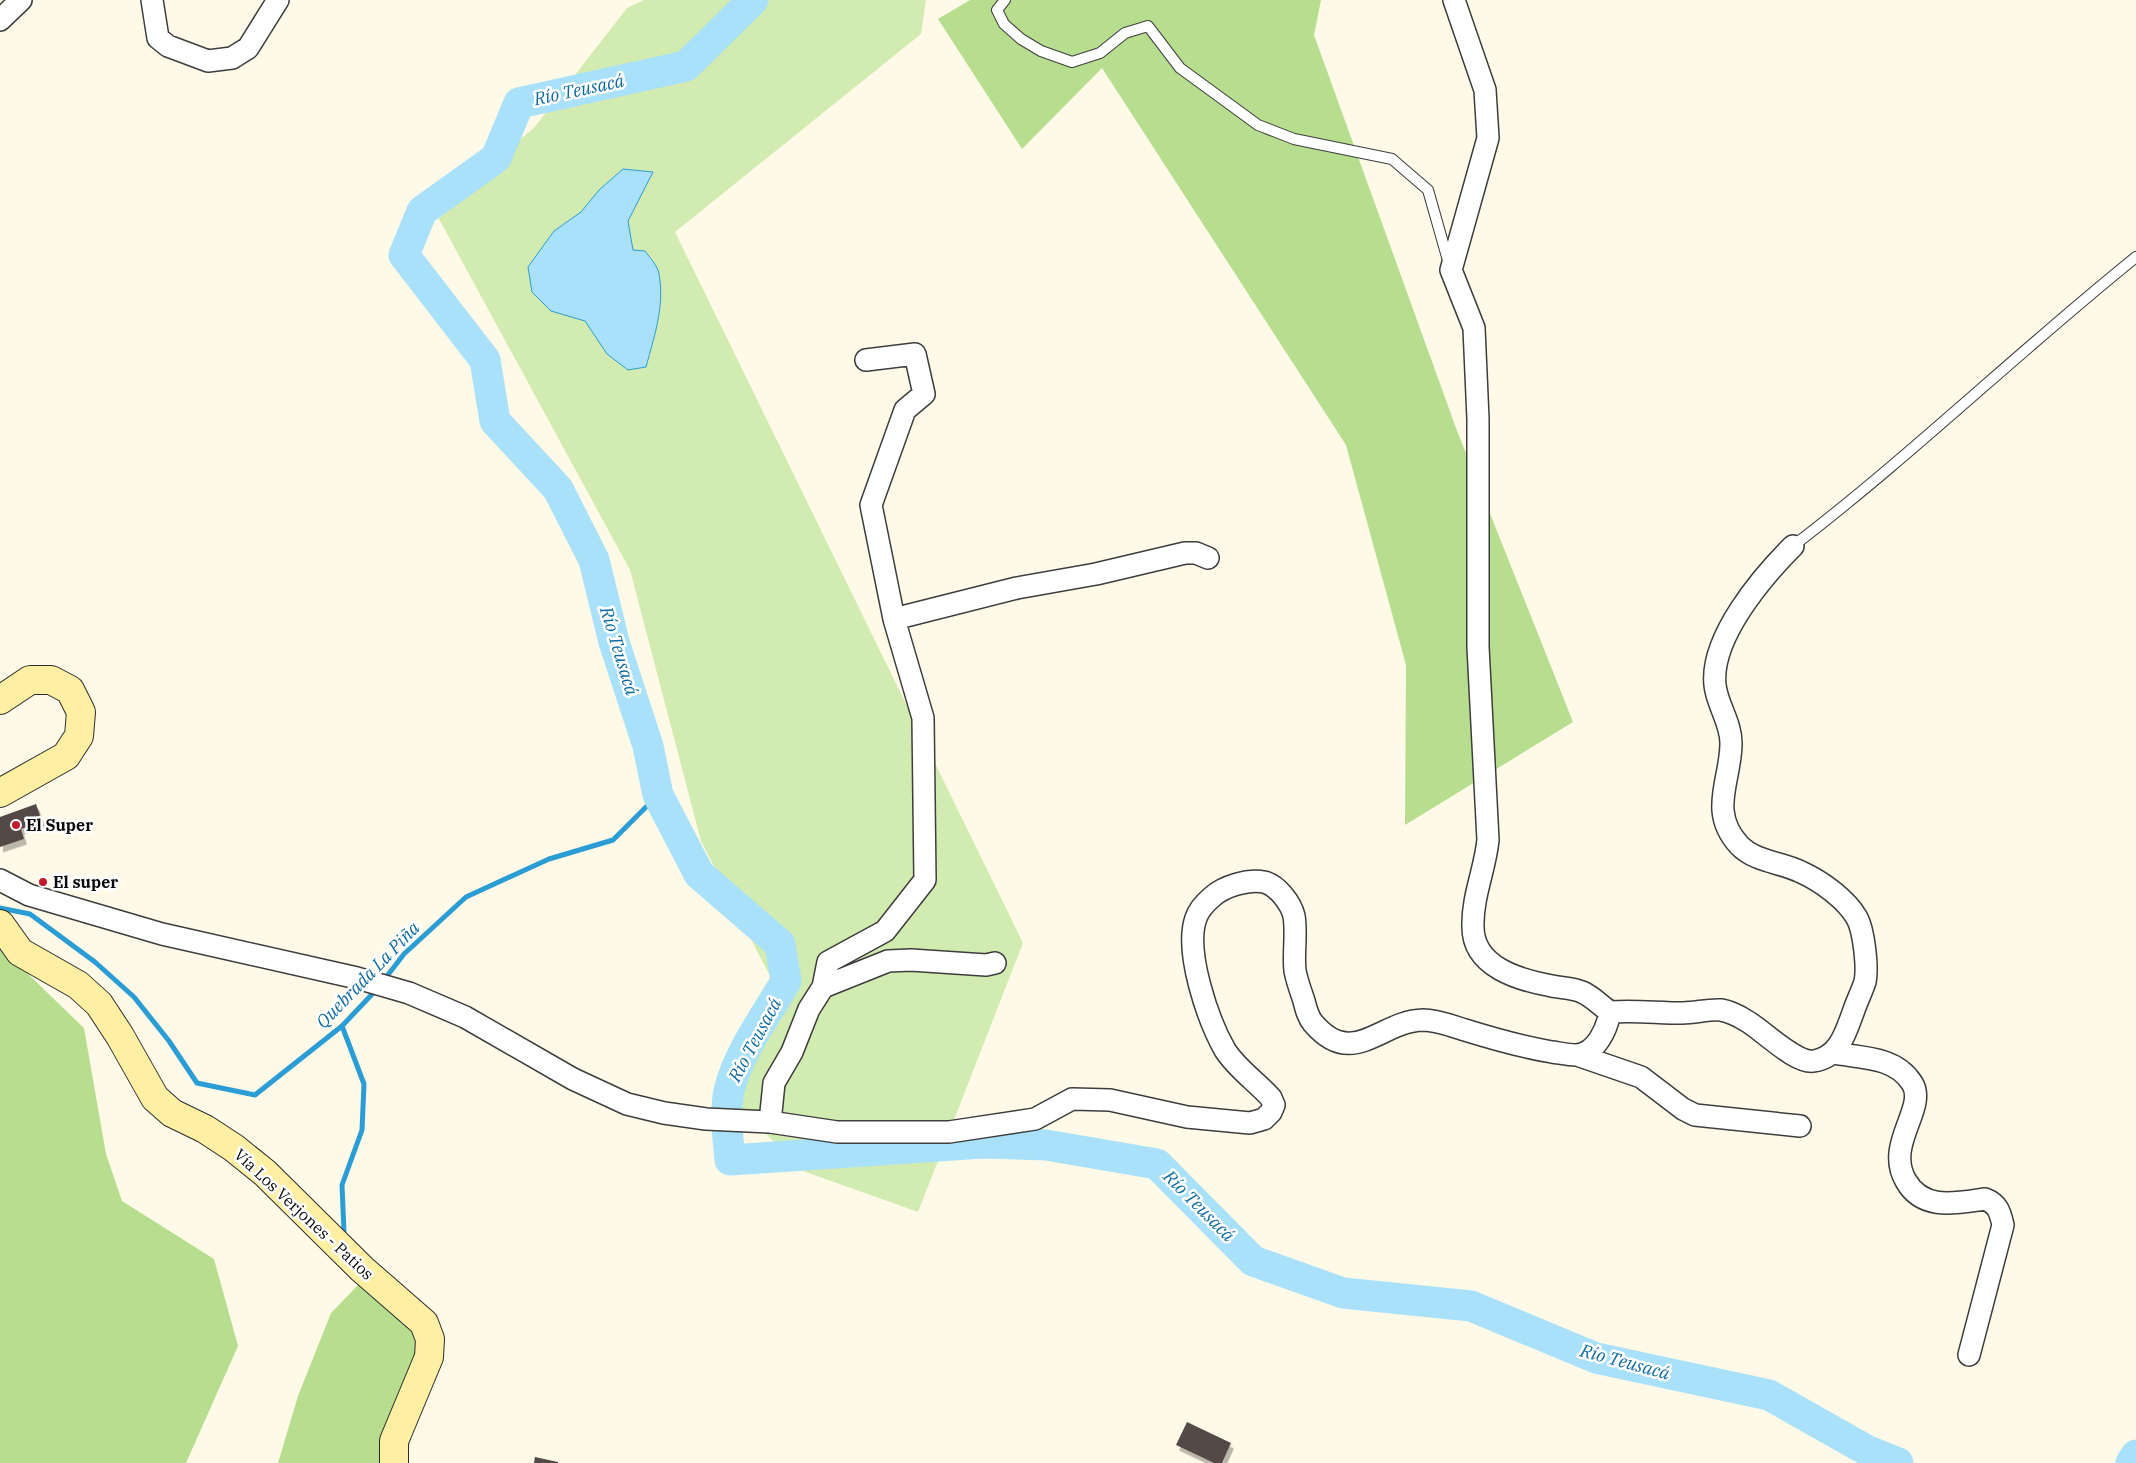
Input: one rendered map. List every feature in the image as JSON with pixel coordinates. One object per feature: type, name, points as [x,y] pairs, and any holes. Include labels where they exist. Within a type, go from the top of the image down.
[{"type":"street","points":[[0,20],[21,0]]},
{"type":"street","points":[[152,0],[158,38],[168,46],[208,61],[232,58],[248,48],[278,0]]},
{"type":"street","points":[[1454,0],[1486,90],[1488,138],[1451,270],[1474,328],[1478,419],[1478,647],[1488,840],[1485,864],[1474,902],[1474,941],[1478,951],[1493,966],[1539,984],[1582,992],[1610,1012],[1633,1010],[1682,1013],[1723,1010],[1744,1019],[1796,1056],[1811,1062],[1823,1059],[1833,1053],[1846,1035],[1865,981],[1864,949],[1857,919],[1838,896],[1802,872],[1751,855],[1739,845],[1728,830],[1721,805],[1731,743],[1729,725],[1715,685],[1717,662],[1726,637],[1750,597],[1770,569],[1793,546]]},
{"type":"street","points":[[770,1122],[774,1083],[792,1052],[809,1009],[823,987],[828,962],[885,931],[925,880],[923,718],[894,619],[872,505],[905,410],[924,394],[915,354],[866,360]]},
{"type":"street","points":[[894,619],[1017,588],[1096,574],[1186,553],[1196,553],[1208,558]]},
{"type":"street","points":[[0,700],[30,680],[51,680],[70,690],[81,712],[79,736],[66,756],[0,793]]},
{"type":"street","points":[[0,880],[29,895],[162,934],[357,978],[409,993],[465,1017],[573,1079],[627,1104],[706,1119],[770,1122],[837,1132],[949,1132],[1035,1119],[1072,1099],[1110,1100],[1187,1117],[1250,1123],[1264,1119],[1271,1112],[1274,1104],[1271,1098],[1226,1050],[1205,1006],[1195,964],[1193,935],[1196,918],[1203,905],[1227,887],[1252,882],[1265,882],[1277,890],[1289,903],[1294,917],[1296,973],[1306,1010],[1312,1022],[1328,1037],[1343,1043],[1360,1043],[1407,1022],[1426,1020],[1524,1048],[1577,1055],[1641,1077],[1683,1109],[1695,1115],[1800,1126]]},
{"type":"street","name":"Vía Los Verjones - Patios","points":[[2,929],[20,952],[78,985],[99,1004],[120,1036],[155,1098],[172,1113],[205,1129],[234,1148],[265,1173],[362,1269],[424,1323],[430,1339],[430,1357],[394,1441],[394,1463]]},
{"type":"street","points":[[823,987],[888,961],[911,960],[986,965],[994,963]]},
{"type":"street","points":[[1577,1055],[1589,1049],[1602,1037],[1607,1028],[1610,1012]]},
{"type":"street","points":[[1833,1053],[1881,1060],[1899,1070],[1913,1084],[1916,1103],[1898,1154],[1901,1174],[1909,1186],[1921,1198],[1934,1203],[1985,1199],[1992,1202],[2000,1213],[2003,1225],[1968,1355]]},
{"type":"lane","points":[[1005,0],[997,10],[1004,24],[1021,39],[1041,51],[1072,62],[1100,53],[1125,33],[1148,26],[1180,68],[1258,125],[1294,139],[1392,159],[1428,190],[1451,270]]},
{"type":"lane","points":[[1793,546],[1849,503],[2078,304],[2136,257]]},
{"type":"green space","points":[[644,0],[926,0],[921,34],[675,232],[1023,943],[918,1212],[803,1171],[722,1090],[775,986],[701,841],[630,570],[433,208],[533,129],[627,8]]},
{"type":"green space","points":[[970,0],[1321,0],[1314,35],[1456,428],[1573,722],[1405,825],[1406,665],[1346,445],[1102,68],[1022,149],[938,19]]},
{"type":"green space","points":[[0,947],[84,1028],[106,1154],[122,1201],[214,1259],[238,1346],[186,1463],[0,1463]]},
{"type":"green space","points":[[365,1278],[423,1326],[429,1355],[384,1463],[278,1463],[298,1396],[331,1313]]},
{"type":"water","points":[[623,169],[653,172],[628,221],[633,250],[645,251],[658,271],[661,298],[658,321],[646,367],[628,370],[607,354],[585,321],[551,311],[532,292],[528,267],[554,231],[581,212],[599,190]]},
{"type":"building","name":"El Super","points":[[36,804],[42,821],[21,829],[24,839],[0,847],[0,817]]},
{"type":"building","points":[[1187,1422],[1231,1443],[1222,1463],[1214,1463],[1176,1445]]},
{"type":"building","points":[[535,1457],[558,1462],[558,1463],[534,1463]]},
{"type":"waterway","name":"Río Teusacá","points":[[753,0],[686,66],[519,103],[496,158],[422,211],[404,255],[485,360],[495,421],[558,489],[594,560],[614,642],[648,746],[658,795],[699,874],[780,944],[786,981],[740,1059],[728,1095],[727,1114],[730,1160],[983,1143],[1046,1145],[1157,1164],[1253,1261],[1343,1293],[1471,1306],[1596,1358],[1769,1395],[1868,1451],[1898,1463]]},
{"type":"waterway","name":"Quebrada La Piña","points":[[384,980],[404,954],[466,897],[549,859],[613,840],[658,795]]},
{"type":"waterway","name":"Quebrada La Piña","points":[[0,908],[30,914],[95,962],[134,997],[169,1041],[197,1083],[255,1095],[342,1026],[377,989]]},
{"type":"waterway","points":[[342,1026],[364,1084],[362,1130],[342,1185],[344,1232]]},
{"type":"waterway","name":"Río Teusacá","points":[[2131,1463],[2136,1455]]},
{"type":"place","name":"El Super","points":[[16,825]]},
{"type":"place","name":"El super","points":[[43,882]]}]
